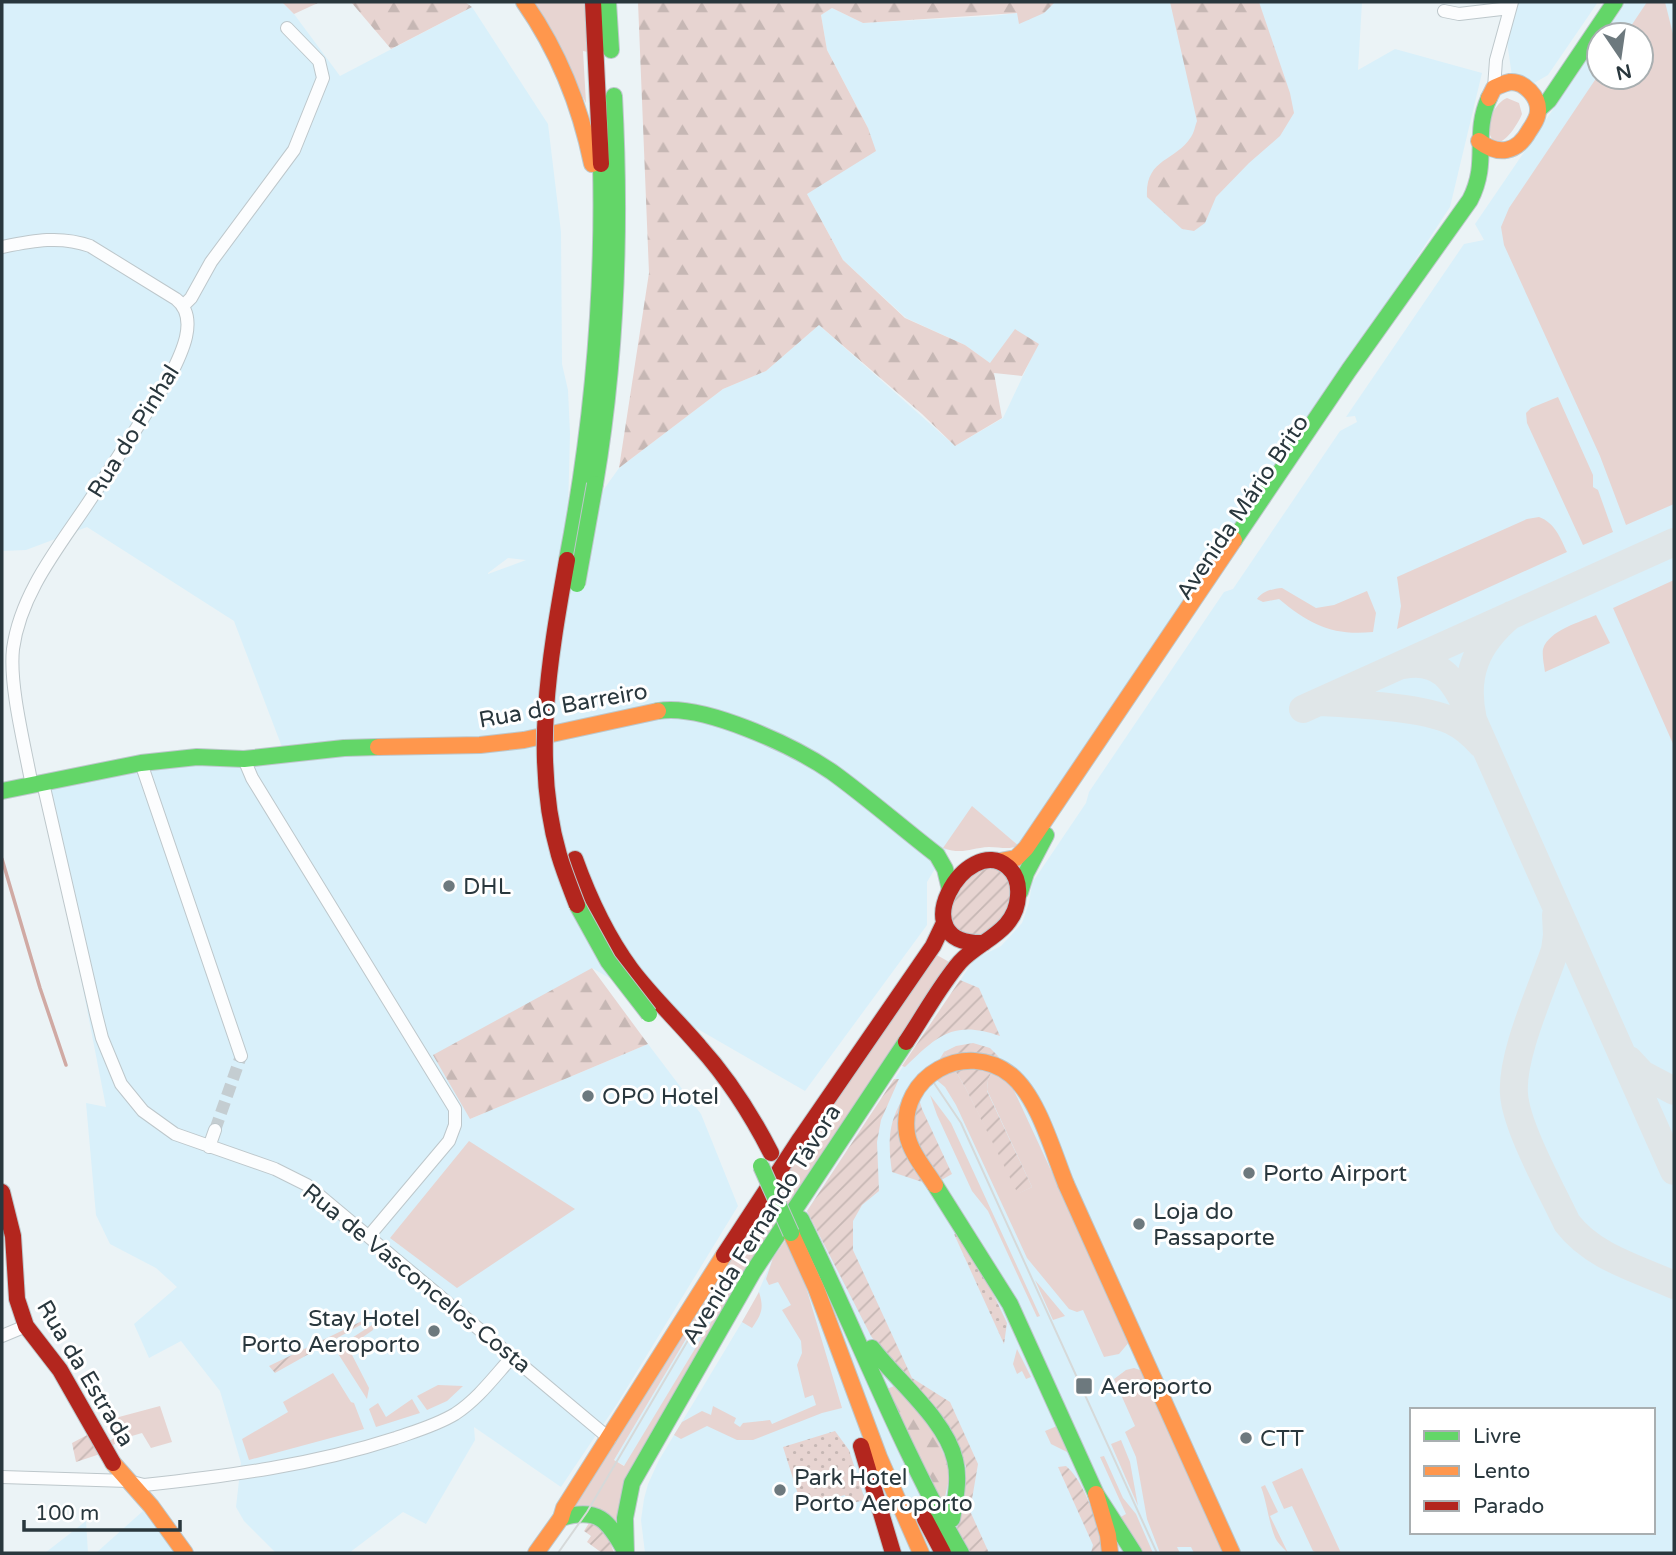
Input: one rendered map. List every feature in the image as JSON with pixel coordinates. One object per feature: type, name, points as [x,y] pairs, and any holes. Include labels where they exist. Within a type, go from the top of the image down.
[{"type":"main road","points":[[524,2],[558,57],[575,97],[589,148],[600,214]]},
{"type":"main road","points":[[593,2],[601,104],[597,328],[586,453],[544,710],[543,754],[550,820],[561,862],[586,923],[620,979],[721,1094],[766,1159],[801,1219],[931,1501],[961,1553]]},
{"type":"main road","points":[[608,2],[619,184],[618,285],[603,442],[571,616],[557,727],[561,796],[575,859],[600,920],[622,958],[736,1090],[766,1159],[878,1457],[921,1553]]},
{"type":"main road","points":[[1527,89],[1545,86],[1551,82],[1606,2]]},
{"type":"main road","points":[[1538,110],[1534,95],[1527,89],[1517,83],[1501,85],[1480,123],[1479,141],[1489,150],[1508,151],[1520,143],[1528,134],[1538,110],[1549,100],[1615,2]]},
{"type":"main road","name":"Avenida Mário Brito","points":[[1000,861],[1016,858],[1026,848],[1349,370],[1470,200],[1478,185],[1481,167],[1479,141]]},
{"type":"main road","name":"Avenida Mário Brito","points":[[1020,892],[1026,873],[1046,834],[1468,219],[1481,199],[1491,170],[1508,151]]},
{"type":"main road","name":"Rua do Barreiro","points":[[2,791],[141,763],[197,757],[244,759],[344,748],[480,745],[524,740],[662,710],[703,713],[749,730],[830,771],[937,855],[965,862],[979,861]]},
{"type":"main road","points":[[937,855],[945,869],[950,890]]},
{"type":"main road","points":[[979,861],[1000,861],[1013,869],[1019,883],[1020,892],[1012,917],[1004,928],[984,943],[972,945],[960,942],[948,932],[944,923],[943,912],[950,890],[960,875],[979,861]]},
{"type":"main road","name":"Avenida Fernando Távora","points":[[536,1553],[561,1518],[564,1508],[758,1201],[933,946],[944,923]]},
{"type":"main road","name":"Avenida Fernando Távora","points":[[626,1553],[625,1518],[632,1483],[753,1272],[959,963],[984,943]]},
{"type":"main road","points":[[1133,1553],[1096,1494],[1010,1304],[915,1154],[907,1132],[907,1110],[914,1090],[930,1072],[949,1062],[974,1059],[1001,1068],[1013,1076],[1026,1096],[1232,1553]]},
{"type":"main road","name":"Rua da Estrada","points":[[2,1192],[13,1236],[17,1299],[26,1326],[53,1360],[115,1467],[151,1506],[185,1553]]},
{"type":"main road","points":[[836,1290],[889,1372],[929,1410],[948,1435],[957,1468],[957,1501],[952,1519]]},
{"type":"main road","points":[[825,1312],[843,1385],[893,1553]]},
{"type":"main road","points":[[825,1312],[855,1368],[943,1553]]},
{"type":"main road","points":[[1096,1494],[1108,1535],[1110,1553]]},
{"type":"main road","name":"Avenida Fernando Távora","points":[[561,1518],[587,1512],[601,1517],[615,1531],[626,1553]]},
{"type":"street","points":[[1444,11],[1459,15],[1511,5],[1496,60],[1501,85]]},
{"type":"street","points":[[2,247],[41,240],[75,241],[90,246],[184,305],[191,298],[211,262],[294,150],[323,78],[319,61],[287,28]]},
{"type":"street","name":"Rua do Pinhal","points":[[37,784],[13,676],[13,651],[22,612],[54,555],[178,360],[188,325],[184,305]]},
{"type":"street","points":[[244,759],[252,778],[455,1110],[455,1125],[449,1141],[369,1236]]},
{"type":"street","points":[[141,763],[241,1056]]},
{"type":"street","name":"Rua de Vasconcelos Costa","points":[[37,784],[96,1014],[113,1067],[126,1091],[143,1111],[158,1125],[175,1134],[275,1169],[307,1185],[610,1439]]},
{"type":"street","points":[[209,1147],[215,1130]]},
{"type":"street","points":[[2,1336],[26,1326]]},
{"type":"street","points":[[2,1477],[128,1481],[144,1485],[260,1472],[313,1461],[376,1444],[437,1424],[455,1415],[481,1393],[512,1357]]},
{"type":"shaded area","points":[[2,2],[282,2],[340,76],[472,7],[548,124],[561,232],[562,364],[568,390],[570,434],[568,513],[563,547],[619,468],[723,389],[766,371],[819,325],[955,446],[1003,418],[1038,344],[990,363],[965,345],[906,318],[843,260],[807,194],[868,128],[827,50],[821,15],[832,8],[863,23],[992,16],[1017,13],[1053,2],[1362,2],[1358,70],[1395,49],[1482,73],[1450,207],[1249,514],[1019,846],[972,807],[927,882],[927,925],[805,1091],[592,968],[470,1119],[648,1044],[701,1114],[738,1206],[617,1404],[561,1487],[474,1427],[475,1440],[426,1524],[403,1512],[349,1553],[276,1553],[244,1521],[236,1507],[241,1463],[220,1391],[181,1341],[149,1358],[134,1324],[177,1287],[156,1268],[110,1244],[96,1215],[86,1103],[106,1107],[43,783],[244,759],[282,747],[234,621],[87,527],[26,550],[2,551]],"holes":[[[508,558],[526,560],[488,574]]]},
{"type":"shaded area","points":[[1518,2],[1598,2],[1548,75],[1529,86],[1512,76],[1507,42]]},
{"type":"shaded area","points":[[1626,2],[1674,2],[1674,1553],[645,1553],[641,1520],[648,1484],[659,1460],[754,1302],[773,1258],[969,967],[975,959],[1001,946],[1022,923],[1032,883],[1086,803],[1089,792],[1224,592],[1233,589],[1340,431],[1357,422],[1355,416],[1346,417],[1464,244],[1484,240],[1475,224],[1585,63],[1585,91],[1655,91],[1655,21],[1613,21]]},
{"type":"shaded area","points":[[702,1312],[713,1319],[625,1466],[614,1460]]},
{"type":"shaded area","points":[[143,1511],[175,1553],[96,1553]]},
{"type":"shaded area","points":[[86,1521],[88,1553],[45,1553]]},
{"type":"green space","points":[[282,2],[320,2],[294,14]]},
{"type":"green space","points":[[351,2],[465,2],[472,7],[391,49]]},
{"type":"green space","points":[[534,2],[584,2],[588,52],[583,51],[586,103]]},
{"type":"green space","points":[[638,2],[1055,2],[1044,13],[1019,24],[1017,13],[863,23],[832,8],[821,15],[827,50],[868,128],[876,151],[807,194],[843,260],[905,318],[965,345],[990,363],[1015,329],[1039,344],[1022,376],[994,373],[1002,418],[955,446],[819,325],[766,371],[723,389],[619,468],[649,273]]},
{"type":"green space","points":[[1170,2],[1259,2],[1290,93],[1294,113],[1280,136],[1216,197],[1205,223],[1194,231],[1182,229],[1147,197],[1148,184],[1156,167],[1184,145],[1192,135],[1197,121]]},
{"type":"green space","points":[[1647,2],[1665,2],[1674,38],[1674,504],[1626,525],[1600,456],[1504,245],[1501,227],[1509,208],[1588,91],[1655,91],[1655,21],[1634,21]]},
{"type":"green space","points":[[1507,98],[1519,103],[1522,114],[1508,136],[1498,142],[1494,141],[1489,130],[1490,119],[1495,108]]},
{"type":"green space","points":[[1558,397],[1593,475],[1593,487],[1598,490],[1613,532],[1583,545],[1527,423],[1526,413],[1531,408]]},
{"type":"green space","points":[[1539,517],[1553,527],[1567,552],[1397,629],[1401,606],[1397,577],[1527,519]]},
{"type":"green space","points":[[1674,580],[1674,746],[1613,608]]},
{"type":"green space","points":[[1282,588],[1316,608],[1334,605],[1367,591],[1376,613],[1373,632],[1346,632],[1323,627],[1301,616],[1279,599],[1263,602],[1257,599],[1268,591]]},
{"type":"green space","points":[[1596,615],[1610,643],[1545,672],[1543,649],[1546,642],[1558,632]]},
{"type":"green space","points":[[972,806],[1019,846],[961,851],[943,848]]},
{"type":"green space","points":[[984,866],[1007,871],[1012,898],[998,924],[980,937],[960,935],[951,921],[951,904],[959,889]]},
{"type":"green space","points":[[935,954],[951,963],[808,1174],[617,1523],[573,1507],[764,1202]],"holes":[[[702,1312],[713,1319],[624,1466],[614,1460]]]},
{"type":"green space","points":[[592,968],[648,1044],[470,1119],[433,1055]]},
{"type":"green space","points":[[960,980],[979,988],[1000,1036],[984,1031],[958,1030],[937,1039],[905,1067],[902,1066]]},
{"type":"green space","points":[[973,1043],[990,1048],[998,1056],[988,1080],[987,1091],[1032,1187],[1018,1194],[965,1087],[944,1052],[956,1046]]},
{"type":"green space","points":[[944,1052],[965,1087],[1019,1193],[1032,1187],[987,1090],[988,1080],[998,1056],[1130,1341],[1119,1354],[1104,1357],[1083,1310],[1077,1312],[1069,1309],[1027,1258],[956,1105],[945,1087],[933,1077]]},
{"type":"green space","points":[[918,1074],[918,1096],[922,1109],[952,1174],[927,1188],[922,1182],[892,1172],[890,1156],[893,1119]]},
{"type":"green space","points":[[894,1079],[899,1079],[881,1120],[877,1142],[879,1191],[862,1205],[853,1221],[853,1250],[912,1378],[950,1402],[978,1464],[970,1511],[989,1553],[971,1553],[957,1529],[966,1466],[871,1336],[807,1211]]},
{"type":"green space","points":[[930,1095],[951,1123],[1040,1316],[1037,1317],[988,1211],[972,1191]]},
{"type":"green space","points":[[469,1141],[575,1209],[457,1288],[390,1238]]},
{"type":"green space","points":[[960,1232],[982,1270],[1007,1323],[1004,1344],[954,1234]]},
{"type":"green space","points":[[787,1238],[803,1277],[842,1408],[753,1440],[737,1440],[707,1426],[681,1439],[674,1435],[682,1422],[702,1411],[711,1415],[713,1406],[736,1418],[734,1423],[740,1427],[743,1423],[770,1420],[772,1424],[816,1405],[813,1395],[805,1398],[797,1365],[802,1353],[801,1341],[782,1310],[791,1305],[778,1282],[769,1285],[766,1279],[773,1258]]},
{"type":"green space","points":[[1035,1280],[1065,1316],[1053,1320]]},
{"type":"green space","points":[[759,1292],[761,1311],[752,1328],[742,1322]]},
{"type":"green space","points":[[362,1321],[364,1323],[275,1373],[269,1366]]},
{"type":"green space","points":[[375,1323],[373,1330],[350,1346],[369,1388],[367,1399],[337,1352],[343,1349],[341,1345]]},
{"type":"green space","points":[[1017,1349],[1031,1377],[1026,1379],[1022,1371],[1017,1374],[1013,1364]]},
{"type":"green space","points":[[1134,1368],[1143,1371],[1225,1553],[1194,1553],[1191,1547],[1177,1547],[1180,1553],[1160,1553],[1147,1519],[1136,1457],[1125,1432],[1135,1426],[1114,1379],[1126,1370]]},
{"type":"green space","points":[[333,1373],[354,1403],[364,1429],[249,1460],[242,1439],[288,1412],[283,1402]]},
{"type":"green space","points":[[438,1385],[463,1386],[447,1401],[427,1410],[417,1396]]},
{"type":"green space","points":[[894,1386],[929,1422],[951,1470],[943,1506],[887,1389]]},
{"type":"green space","points":[[412,1399],[420,1413],[376,1427],[369,1409],[378,1403],[386,1417]]},
{"type":"green space","points":[[160,1406],[172,1442],[151,1448],[142,1433],[125,1438],[108,1448],[106,1443],[114,1438],[104,1421]]},
{"type":"green space","points":[[1057,1426],[1069,1453],[1051,1444],[1045,1431]]},
{"type":"green space","points":[[835,1431],[849,1450],[865,1500],[848,1504],[845,1495],[802,1507],[783,1447]]},
{"type":"green space","points":[[89,1434],[100,1454],[76,1462],[72,1443]]},
{"type":"green space","points":[[1121,1440],[1130,1462],[1138,1506],[1111,1444]]},
{"type":"green space","points":[[1104,1456],[1123,1498],[1136,1514],[1153,1553],[1143,1553],[1119,1518],[1126,1514],[1100,1457]]},
{"type":"green space","points":[[1066,1466],[1080,1483],[1090,1506],[1102,1553],[1091,1553],[1093,1545],[1058,1467]]},
{"type":"green space","points":[[1302,1468],[1341,1553],[1313,1551],[1292,1506],[1284,1509],[1272,1482]]},
{"type":"green space","points":[[1265,1485],[1278,1512],[1270,1516],[1288,1553],[1277,1541],[1272,1530],[1261,1487]]},
{"type":"green space","points":[[591,1520],[607,1533],[614,1553],[602,1553],[587,1542],[591,1536],[584,1531]]},
{"type":"waterway","points":[[2,859],[66,1065]]},
{"type":"taxiway","points":[[1303,709],[1674,542]]},
{"type":"taxiway","points":[[1511,615],[1489,637],[1475,662],[1470,689],[1473,720],[1674,1171]]},
{"type":"taxiway","points":[[1403,665],[1416,664],[1436,668],[1451,681],[1468,710]]},
{"type":"taxiway","points":[[1322,702],[1424,712],[1460,725],[1481,744]]},
{"type":"taxiway","points":[[1556,915],[1555,950],[1528,1022],[1514,1078],[1516,1108],[1521,1124],[1567,1223],[1578,1235],[1602,1253],[1674,1285]]},
{"type":"taxiway","points":[[1629,1060],[1642,1074],[1674,1091]]},
{"type":"tunnel","points":[[215,1130],[241,1056]]},
{"type":"tram line","points":[[934,1083],[961,1123],[1157,1553]]},
{"type":"tram line","points":[[558,1553],[587,1512],[704,1313]]},
{"type":"traffic: fast","points":[[608,2],[611,50]]},
{"type":"traffic: fast","points":[[1538,110],[1549,100],[1615,2]]},
{"type":"traffic: fast","points":[[595,484],[613,339],[617,242],[614,96]]},
{"type":"traffic: fast","points":[[1234,540],[1349,370],[1470,200],[1479,173],[1482,124],[1489,98]]},
{"type":"traffic: fast","points":[[567,560],[595,363],[601,164]]},
{"type":"traffic: fast","points":[[577,584],[595,484]]},
{"type":"traffic: fast","points":[[658,711],[677,710],[723,720],[772,739],[832,772],[937,855],[945,869],[950,890]]},
{"type":"traffic: fast","points":[[2,791],[141,763],[197,757],[244,759],[378,747]]},
{"type":"traffic: fast","points":[[1020,892],[1026,873],[1046,835]]},
{"type":"traffic: fast","points":[[577,905],[608,961],[649,1014]]},
{"type":"traffic: fast","points":[[626,1553],[625,1518],[632,1483],[753,1272],[906,1042]]},
{"type":"traffic: fast","points":[[761,1166],[791,1233]]},
{"type":"traffic: fast","points":[[935,1185],[1010,1304],[1096,1494],[1134,1553]]},
{"type":"traffic: fast","points":[[801,1219],[898,1430],[961,1553]]},
{"type":"traffic: fast","points":[[872,1348],[920,1401],[950,1445],[957,1475],[952,1519]]},
{"type":"traffic: fast","points":[[561,1518],[593,1515],[607,1524],[625,1551]]},
{"type":"traffic: slow","points":[[524,2],[548,40],[567,80],[592,164]]},
{"type":"traffic: slow","points":[[1479,141],[1493,149],[1513,148],[1524,138],[1538,114],[1533,95],[1515,82],[1494,88],[1489,98]]},
{"type":"traffic: slow","points":[[1000,861],[1016,858],[1026,848],[1234,540]]},
{"type":"traffic: slow","points":[[378,747],[480,745],[524,740],[658,711]]},
{"type":"traffic: slow","points":[[935,1185],[909,1141],[907,1113],[913,1095],[924,1080],[939,1069],[974,1061],[993,1065],[1011,1075],[1021,1085],[1044,1126],[1066,1184]]},
{"type":"traffic: slow","points":[[1066,1184],[1232,1553]]},
{"type":"traffic: slow","points":[[791,1233],[816,1288],[879,1457],[921,1553]]},
{"type":"traffic: slow","points":[[536,1553],[561,1518],[564,1508],[724,1255]]},
{"type":"traffic: slow","points":[[113,1463],[151,1506],[185,1553]]},
{"type":"traffic: slow","points":[[1096,1494],[1108,1535],[1110,1553]]},
{"type":"traffic: jam","points":[[593,2],[601,164]]},
{"type":"traffic: jam","points":[[567,560],[546,707],[546,782],[559,855],[577,905]]},
{"type":"traffic: jam","points":[[575,859],[599,916],[622,956],[647,989],[720,1071],[747,1110],[771,1153]]},
{"type":"traffic: jam","points":[[906,1042],[960,962],[968,954],[987,941],[1004,927],[1016,908],[1018,884],[1015,877],[1008,867],[992,860],[975,864],[960,876],[949,893],[943,911],[946,927],[959,939],[984,943]]},
{"type":"traffic: jam","points":[[724,1255],[933,946],[944,923]]},
{"type":"traffic: jam","points":[[2,1192],[13,1236],[17,1299],[26,1326],[60,1370],[113,1463]]},
{"type":"traffic: jam","points":[[861,1446],[893,1553]]},
{"type":"traffic: jam","points":[[925,1519],[943,1553]]},
{"type":"place","name":"DHL","points":[[449,886]]},
{"type":"place","name":"OPO Hotel","points":[[588,1096]]},
{"type":"place","name":"Porto Airport","points":[[1249,1173]]},
{"type":"place","name":"Loja do Passaporte","points":[[1139,1224]]},
{"type":"place","name":"Stay Hotel Porto Aeroporto","points":[[434,1331]]},
{"type":"place","name":"Aeroporto","points":[[1084,1386]]},
{"type":"place","name":"CTT","points":[[1246,1438]]},
{"type":"place","name":"Park Hotel Porto Aeroporto","points":[[780,1490]]}]
